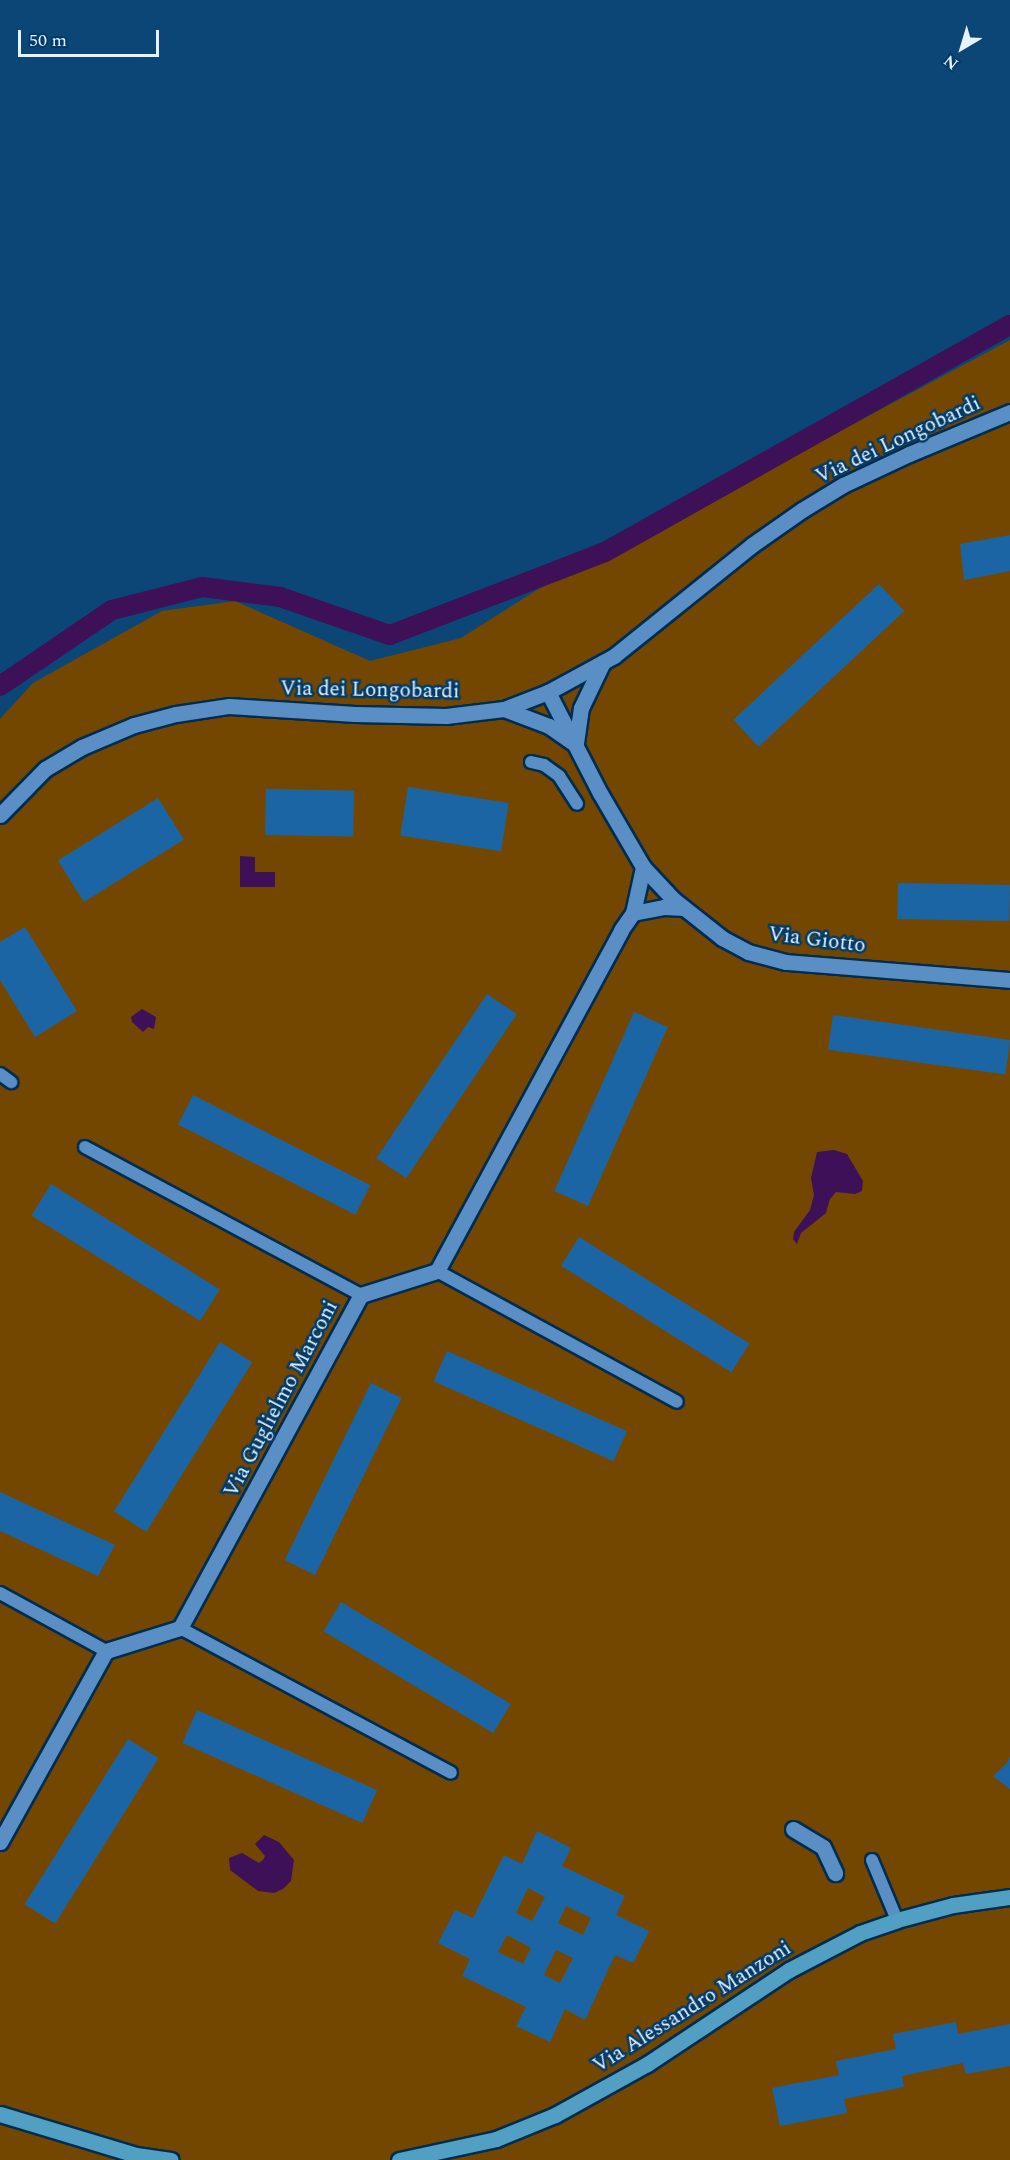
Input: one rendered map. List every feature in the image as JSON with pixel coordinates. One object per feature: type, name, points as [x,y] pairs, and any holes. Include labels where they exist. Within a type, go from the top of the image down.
[{"type":"street","name":"Via dei Longobardi","points":[[0,815],[45,769],[82,747],[134,725],[176,714],[229,706],[446,716],[504,708],[548,692],[603,662],[666,616],[752,545],[843,485],[909,454],[1010,412]]},
{"type":"street","points":[[576,746],[581,708],[603,662]]},
{"type":"street","name":"Via Giotto","points":[[548,692],[600,793],[643,867],[684,908],[722,938],[748,952],[786,962],[1010,980]]},
{"type":"street","name":"Via Giotto","points":[[504,708],[549,726],[576,746]]},
{"type":"street","points":[[437,1271],[621,930],[633,913],[643,867]]},
{"type":"street","points":[[633,913],[664,907],[684,908]]},
{"type":"street","name":"Via Guglielmo Marconi","points":[[180,1628],[361,1295],[437,1271]]},
{"type":"street","points":[[0,1842],[106,1651],[180,1628]]},
{"type":"street","points":[[793,1828],[824,1847],[835,1873]]},
{"type":"street","name":"Via Alessandro Manzoni","points":[[399,2160],[496,2139],[555,2115],[647,2064],[789,1970],[860,1934],[897,1920],[953,1905],[1010,1897]]},
{"type":"street","points":[[0,2114],[136,2155],[171,2160]]},
{"type":"lane","points":[[531,762],[544,765],[559,776],[577,804]]},
{"type":"lane","points":[[0,1074],[11,1082]]},
{"type":"lane","points":[[85,1147],[361,1295]]},
{"type":"lane","points":[[437,1271],[677,1402]]},
{"type":"lane","points":[[0,1593],[106,1651]]},
{"type":"lane","points":[[180,1628],[451,1773]]},
{"type":"lane","points":[[872,1860],[897,1920]]},
{"type":"shaded area","points":[[1010,340],[1010,2160],[0,2160],[0,719],[33,683],[162,611],[235,601],[370,661],[461,638],[556,578],[665,525]]},
{"type":"shaded area","points":[[240,856],[255,857],[255,872],[275,872],[275,887],[240,887]]},
{"type":"shaded area","points":[[142,1009],[156,1017],[154,1029],[148,1027],[143,1032],[132,1022],[131,1017]]},
{"type":"shaded area","points":[[834,1150],[847,1154],[863,1181],[862,1191],[855,1194],[836,1192],[830,1199],[826,1213],[801,1233],[797,1244],[793,1239],[794,1232],[810,1210],[814,1195],[811,1178],[817,1152]]},
{"type":"shaded area","points":[[264,1835],[279,1842],[294,1860],[291,1881],[283,1889],[274,1893],[258,1891],[230,1870],[229,1858],[242,1853],[259,1863],[263,1860],[265,1856],[255,1844]]},
{"type":"building","points":[[1010,535],[1010,571],[964,580],[960,544]]},
{"type":"building","points":[[879,584],[904,611],[759,747],[733,720]]},
{"type":"building","points":[[408,787],[509,803],[501,851],[400,835]]},
{"type":"building","points":[[266,789],[354,791],[353,837],[265,835]]},
{"type":"building","points":[[158,798],[184,840],[84,902],[58,861]]},
{"type":"building","points":[[898,883],[1010,885],[1009,921],[897,919]]},
{"type":"building","points":[[25,927],[77,1011],[35,1037],[0,980],[0,942]]},
{"type":"building","points":[[487,994],[517,1014],[406,1178],[376,1158]]},
{"type":"building","points":[[634,1012],[668,1027],[588,1206],[554,1191]]},
{"type":"building","points":[[833,1015],[1010,1040],[1005,1075],[828,1050]]},
{"type":"building","points":[[193,1095],[370,1185],[355,1215],[178,1124]]},
{"type":"building","points":[[51,1184],[220,1289],[200,1321],[31,1215]]},
{"type":"building","points":[[579,1237],[749,1344],[731,1372],[561,1266]]},
{"type":"building","points":[[220,1342],[252,1362],[146,1532],[114,1512]]},
{"type":"building","points":[[447,1351],[627,1431],[614,1461],[434,1381]]},
{"type":"building","points":[[371,1383],[402,1398],[315,1575],[285,1560]]},
{"type":"building","points":[[0,1492],[115,1545],[98,1576],[0,1531]]},
{"type":"building","points":[[341,1602],[511,1704],[493,1733],[323,1631]]},
{"type":"building","points":[[197,1710],[377,1790],[362,1823],[182,1743]]},
{"type":"building","points":[[128,1739],[159,1758],[55,1923],[25,1904]]},
{"type":"building","points":[[1010,1756],[1010,1789],[993,1776],[1007,1763]]},
{"type":"building","points":[[537,1831],[571,1848],[562,1866],[625,1896],[616,1915],[649,1931],[633,1963],[615,1955],[585,2020],[565,2009],[550,2042],[516,2026],[526,2007],[462,1976],[470,1959],[438,1943],[455,1910],[473,1918],[504,1855],[522,1864]],"holes":[[[528,1888],[545,1897],[532,1921],[516,1913]],[[566,1906],[591,1918],[583,1935],[558,1923]],[[507,1935],[531,1948],[523,1964],[498,1952]],[[556,1950],[573,1958],[560,1983],[544,1975]]]},
{"type":"building","points":[[956,2022],[958,2034],[1010,2024],[1010,2066],[966,2074],[963,2063],[902,2076],[904,2087],[844,2099],[847,2113],[780,2126],[772,2088],[839,2075],[836,2061],[896,2049],[893,2034]]},
{"type":"waterway","points":[[0,686],[112,610],[202,587],[280,597],[390,635],[605,552],[1010,325]]}]
